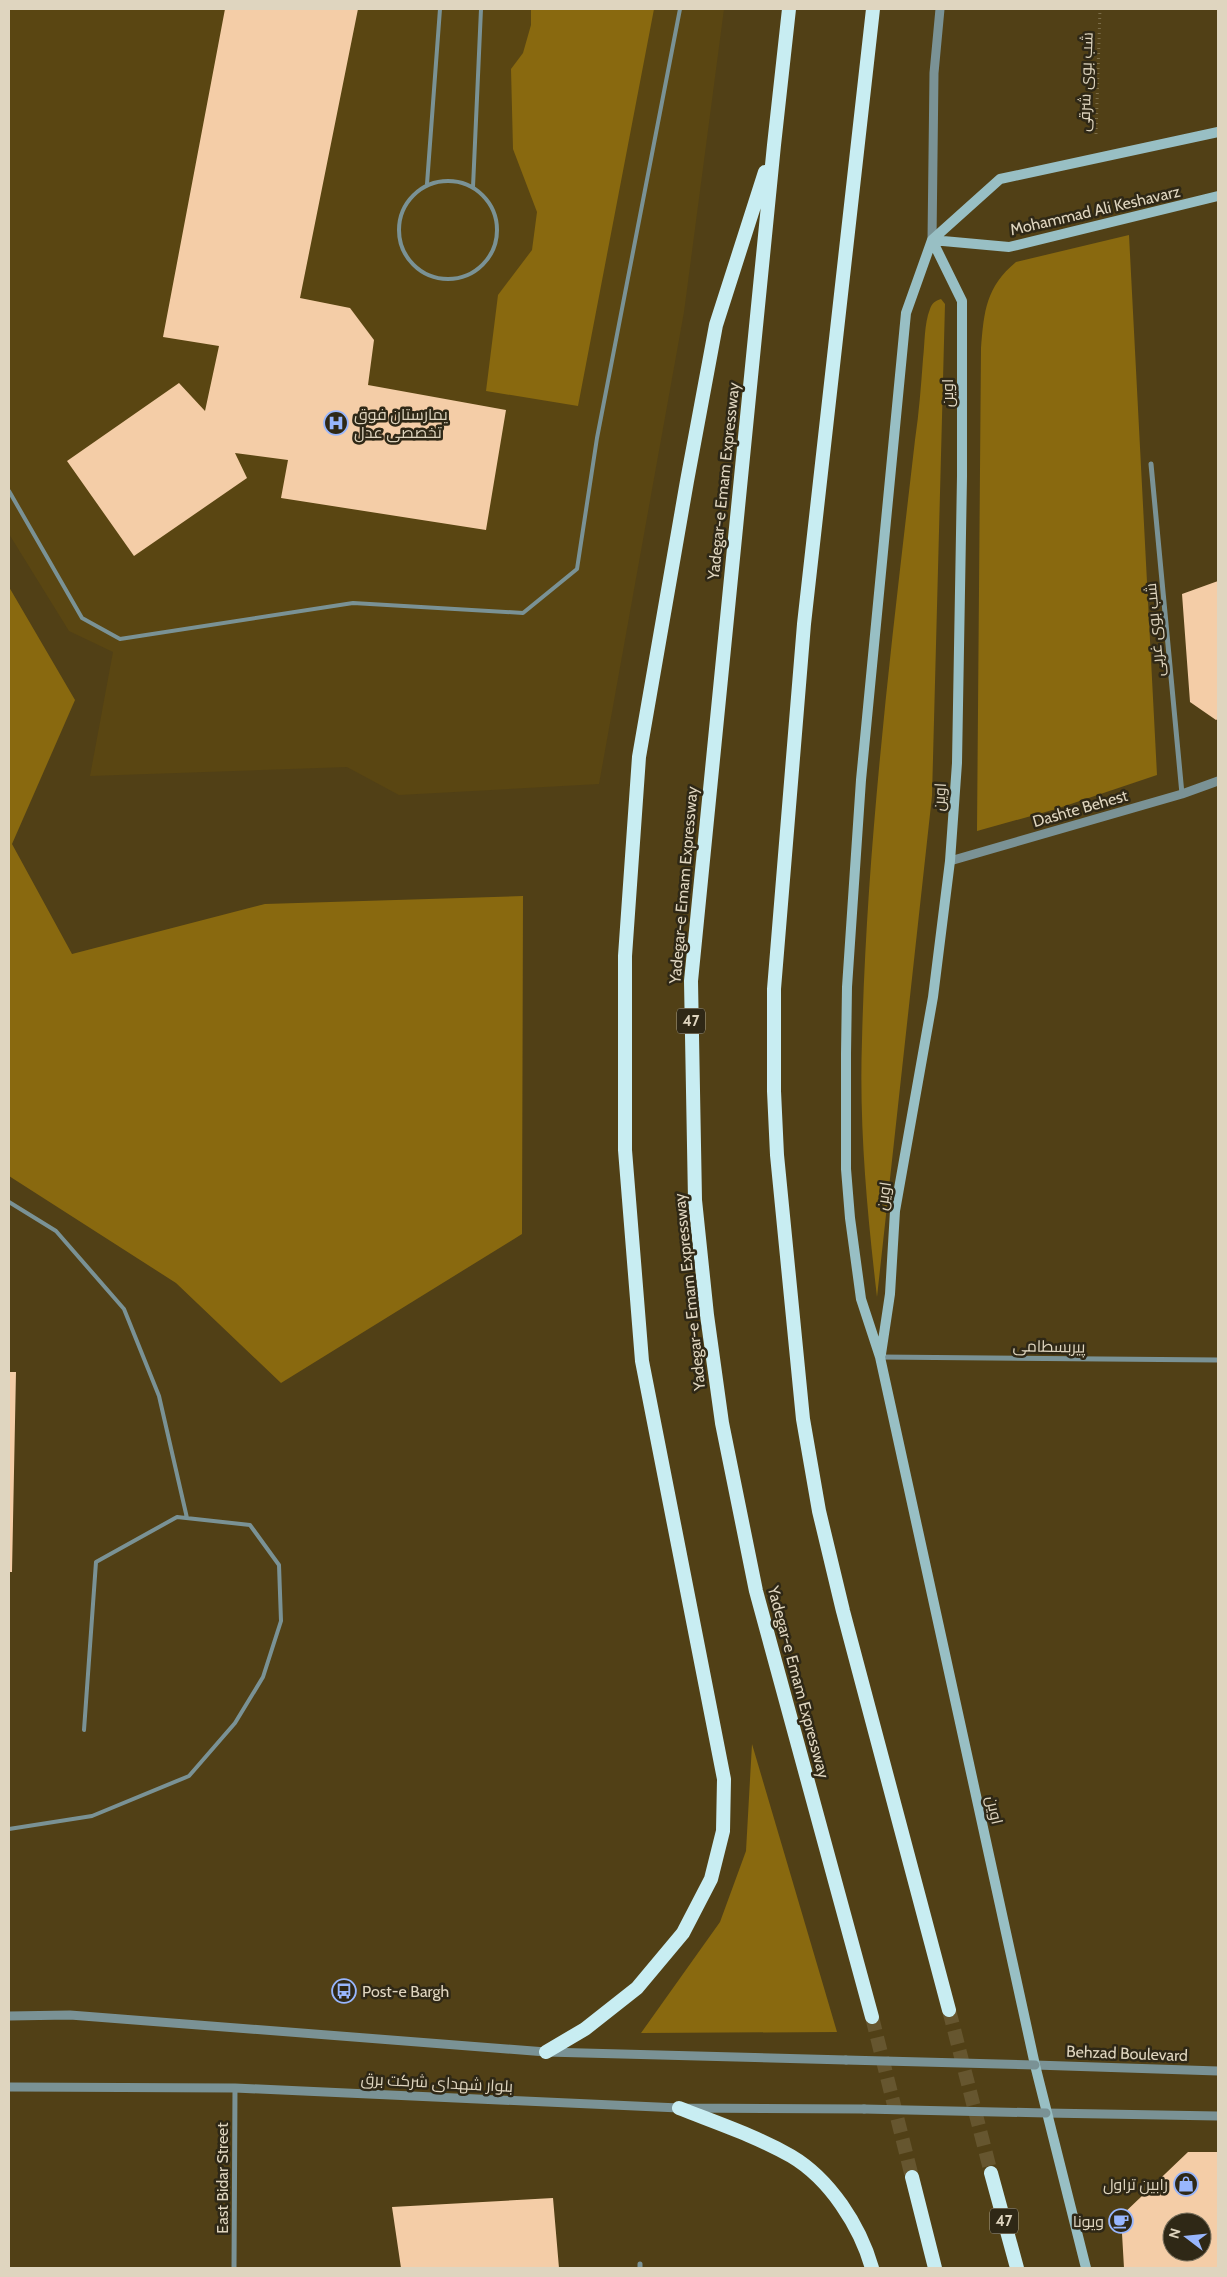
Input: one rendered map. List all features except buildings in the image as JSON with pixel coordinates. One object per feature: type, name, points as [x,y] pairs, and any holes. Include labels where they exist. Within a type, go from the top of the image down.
[{"type":"highway","points":[[872,9],[804,624],[774,989],[774,1091],[777,1155],[802,1409],[819,1511],[843,1611],[949,2010]]},
{"type":"highway","name":"Yadegar-e Emam Expressway","points":[[788,11],[691,981],[695,1200],[707,1315],[722,1423],[756,1591],[872,2017]]},
{"type":"highway","points":[[546,2052],[585,2029],[637,1988],[683,1933],[711,1879],[723,1831],[724,1779],[642,1361],[625,1150],[624,956],[640,757],[716,324],[774,145]]},
{"type":"highway","points":[[679,2108],[757,2138],[793,2157],[834,2195],[854,2225],[872,2268]]},
{"type":"highway","name":"47","points":[[991,2173],[1017,2268]]},
{"type":"highway","points":[[912,2178],[936,2268]]},
{"type":"main road","points":[[932,240],[1000,179],[1218,132]]},
{"type":"main road","name":"Mohammad Ali Keshavarz","points":[[932,240],[1009,247],[1218,196]]},
{"type":"main road","name":"اوین","points":[[880,1357],[890,1294],[895,1211],[933,997],[950,861],[957,753],[962,476],[962,301],[932,240]]},
{"type":"main road","name":"اوین","points":[[932,240],[906,313],[861,780],[847,987],[845,1120],[850,1218],[861,1298],[880,1357],[1035,2065],[1086,2268]]},
{"type":"street","name":"اوین","points":[[932,240],[934,73],[940,9]]},
{"type":"street","name":"شب بوی غربی","points":[[1151,464],[1182,794]]},
{"type":"street","name":"Dashte Behest","points":[[950,861],[1182,794],[1218,781]]},
{"type":"street","name":"پیربسطامی","points":[[880,1357],[1218,1360]]},
{"type":"street","points":[[9,2016],[70,2015],[546,2052]]},
{"type":"street","name":"Behzad Boulevard","points":[[546,2052],[1218,2071]]},
{"type":"street","name":"بلوار شهدای شرکت برق","points":[[9,2087],[235,2088],[679,2108],[864,2108],[1046,2113]]},
{"type":"street","name":"East Bidar Street","points":[[234,2268],[235,2088]]},
{"type":"street","points":[[1046,2113],[1218,2116]]},
{"type":"lane","points":[[427,184],[440,9]]},
{"type":"lane","points":[[474,187],[481,9]]},
{"type":"lane","points":[[9,491],[82,618],[120,639],[353,603],[523,613],[577,569],[596,438],[680,9]]},
{"type":"lane","points":[[450,180],[474,187],[485,197],[494,211],[497,226],[496,242],[489,256],[479,268],[466,276],[449,280],[432,277],[417,269],[405,256],[399,240],[399,223],[404,206],[414,193],[427,184],[450,180]]},
{"type":"lane","points":[[9,1202],[56,1231],[124,1309],[159,1396],[187,1518]]},
{"type":"lane","points":[[9,1829],[92,1816],[189,1776],[235,1722],[263,1677],[281,1620],[279,1565],[250,1525],[177,1517],[96,1562],[84,1730]]},
{"type":"path","name":"شب بوی شرقی","points":[[1095,157],[1100,9]]},
{"type":"shaded area","name":"یمارستان فوق تخصصی عدل","points":[[9,9],[724,9],[684,312],[599,784],[399,795],[347,767],[90,776],[113,652],[69,631],[9,534]]},
{"type":"shaded area","points":[[531,9],[654,9],[578,406],[486,391],[498,295],[532,250],[537,212],[513,149],[511,69],[523,53],[531,25]]},
{"type":"shaded area","points":[[1129,235],[1157,775],[1056,809],[977,831],[981,348],[985,311],[988,300],[998,281],[1016,262]]},
{"type":"shaded area","points":[[941,299],[945,304],[932,796],[877,1297],[867,1201],[861,1072],[869,889],[882,739],[919,410],[926,327],[932,305],[935,301]]},
{"type":"shaded area","points":[[9,587],[75,700],[12,844],[72,954],[265,904],[523,896],[522,1234],[281,1383],[176,1283],[9,1176]]},
{"type":"shaded area","points":[[752,1744],[837,2032],[641,2033],[720,1922],[746,1851]]},
{"type":"tunnel","points":[[949,2010],[991,2173]]},
{"type":"tunnel","points":[[872,2017],[912,2177]]},
{"type":"place","name":"یمارستان فوق تخصصی عدل","points":[[336,423]]},
{"type":"place","name":"Post-e Bargh","points":[[344,1991]]},
{"type":"place","name":"رابین تراول","points":[[1186,2184]]},
{"type":"place","name":"ویونا","points":[[1121,2221]]}]
